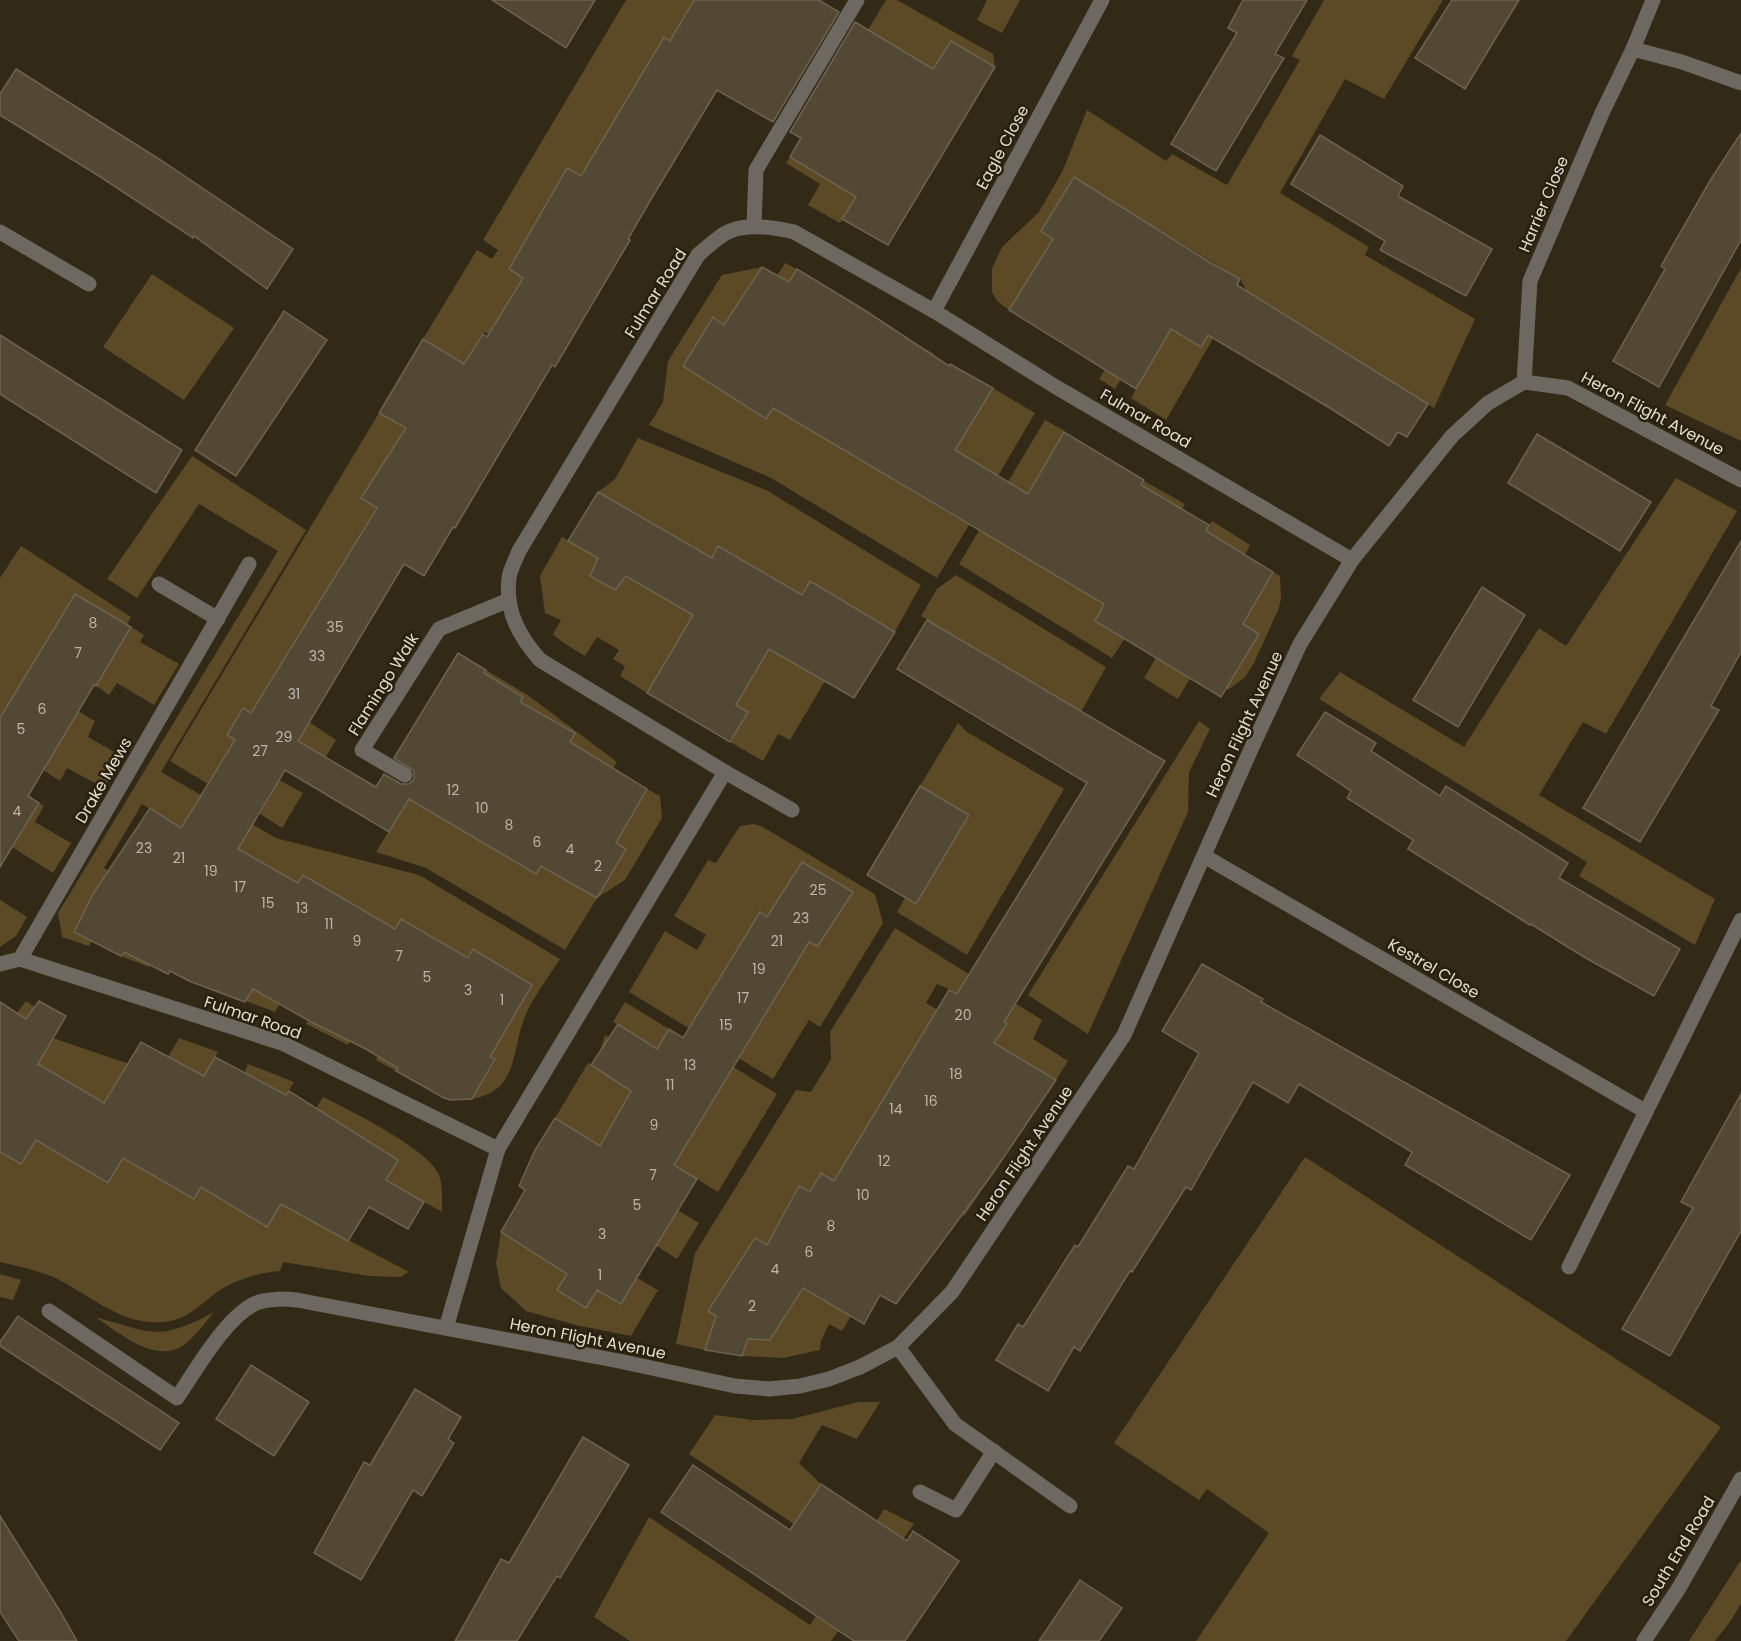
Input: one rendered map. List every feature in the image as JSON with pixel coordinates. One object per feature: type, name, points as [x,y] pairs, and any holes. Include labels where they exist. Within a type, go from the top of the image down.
[{"type":"street","points":[[754,226],[756,170],[857,0]]},
{"type":"street","name":"Eagle Close","points":[[934,311],[1102,0]]},
{"type":"street","name":"Harrier Close","points":[[1524,382],[1530,281],[1602,113],[1634,49],[1653,0]]},
{"type":"street","points":[[1634,49],[1682,62],[1741,83]]},
{"type":"street","name":"Fulmar Road","points":[[792,810],[540,660],[525,643],[513,623],[509,600],[509,576],[519,551],[698,255],[726,233],[754,226],[775,227],[794,232],[934,311],[1056,387],[1352,560]]},
{"type":"street","points":[[0,232],[89,284]]},
{"type":"street","name":"Heron Flight Avenue","points":[[49,1311],[177,1398],[219,1337],[238,1314],[258,1302],[278,1298],[446,1328],[735,1386],[769,1389],[800,1386],[860,1367],[898,1347],[952,1292],[1125,1035],[1300,644],[1352,560],[1452,436],[1488,403],[1524,382],[1568,388],[1741,480]]},
{"type":"street","name":"Drake Mews","points":[[20,959],[249,564]]},
{"type":"street","points":[[159,584],[218,619]]},
{"type":"street","name":"Flamingo Walk","points":[[405,775],[362,750],[439,629],[509,600]]},
{"type":"street","points":[[446,1328],[498,1149],[725,772]]},
{"type":"street","name":"Kestrel Close","points":[[1204,856],[1645,1111]]},
{"type":"street","points":[[1569,1267],[1741,920]]},
{"type":"street","points":[[0,964],[20,959]]},
{"type":"street","name":"Fulmar Road","points":[[20,959],[282,1043],[498,1149]]},
{"type":"street","points":[[898,1347],[955,1424],[1070,1506]]},
{"type":"street","points":[[920,1492],[956,1510],[993,1451]]},
{"type":"street","name":"South End Road","points":[[1644,1641],[1691,1568],[1741,1479]]},
{"type":"shaded area","points":[[626,0],[694,0],[675,33],[718,58],[718,70],[581,176],[567,169],[553,192],[568,201],[492,329],[549,364],[546,368],[484,332],[359,536],[404,564],[401,569],[339,572],[208,784],[170,761],[379,413],[388,418],[395,406],[386,401],[416,351],[429,359],[436,348],[423,339],[477,250],[492,259],[498,250],[483,240]]},
{"type":"shaded area","points":[[886,0],[897,0],[993,54],[995,67],[951,41],[840,223],[808,205],[820,184],[786,163],[790,157],[823,177],[835,159],[884,40],[868,30]]},
{"type":"shaded area","points":[[987,0],[1020,0],[1002,33],[977,20]]},
{"type":"shaded area","points":[[1324,0],[1443,0],[1384,99],[1345,79],[1280,193],[1369,247],[1365,255],[1475,319],[1434,408],[1248,293],[1240,279],[1074,178],[1041,231],[1179,316],[1171,329],[1201,347],[1217,319],[1222,323],[1166,420],[1131,398],[1150,364],[1135,355],[1115,389],[1099,379],[1105,370],[1081,355],[1099,324],[1083,315],[1065,345],[997,301],[992,292],[992,268],[1002,247],[1039,212],[1063,170],[1087,110],[1166,161],[1172,154],[1227,185],[1300,60],[1292,56]]},
{"type":"shaded area","points":[[785,263],[797,269],[798,300],[812,278],[828,287],[818,304],[838,316],[849,301],[886,324],[873,344],[907,339],[934,354],[913,388],[958,403],[974,377],[978,380],[960,409],[975,417],[993,388],[1035,413],[998,476],[941,441],[767,352],[713,318],[683,366],[765,419],[773,408],[969,525],[937,578],[771,478],[649,425],[663,402],[668,361],[722,275],[762,267],[744,295],[759,304]]},
{"type":"shaded area","points":[[1741,268],[1741,441],[1665,405]]},
{"type":"shaded area","points":[[152,274],[234,328],[184,400],[103,347]]},
{"type":"shaded area","points":[[1045,420],[1065,431],[1051,455],[1080,464],[1090,447],[1120,467],[1136,494],[1144,481],[1185,504],[1166,536],[1193,552],[1212,521],[1250,545],[1245,555],[1256,601],[1273,572],[1280,576],[1279,608],[1254,663],[1245,677],[1228,690],[1226,688],[1259,634],[1132,557],[1095,620],[1125,638],[1112,658],[959,564]]},
{"type":"shaded area","points":[[638,438],[768,491],[921,585],[894,633],[810,582],[802,595],[719,547],[712,558],[598,492],[615,479]]},
{"type":"shaded area","points":[[192,456],[306,530],[161,772],[276,838],[419,875],[560,959],[527,1012],[510,1069],[498,1088],[487,1095],[472,1099],[494,1060],[474,1047],[415,1039],[396,1071],[376,1060],[378,1055],[368,1011],[348,1045],[306,1024],[325,992],[297,975],[275,1012],[246,1001],[264,971],[217,992],[191,982],[202,964],[170,930],[149,967],[121,956],[137,927],[109,911],[89,946],[62,937],[58,913],[278,551],[199,504],[137,598],[107,579]],"holes":[[[142,804],[208,843],[298,884],[304,875],[395,930],[467,958],[473,949],[531,985],[139,889],[104,868]]]},
{"type":"shaded area","points":[[1676,478],[1737,511],[1606,734],[1583,722],[1539,795],[1715,899],[1695,945],[1579,876],[1587,862],[1319,699],[1340,672],[1464,747],[1539,628],[1566,646]]},
{"type":"shaded area","points":[[562,537],[598,558],[590,576],[615,590],[626,576],[710,625],[761,662],[770,649],[825,681],[790,740],[778,734],[763,761],[730,742],[748,712],[647,693],[620,676],[625,666],[613,659],[619,650],[597,637],[585,656],[553,634],[561,620],[545,613],[540,576]]},
{"type":"shaded area","points":[[21,546],[131,617],[127,625],[75,594],[0,718],[0,578]]},
{"type":"shaded area","points":[[956,575],[1106,667],[1081,712],[921,616],[937,589]]},
{"type":"shaded area","points":[[131,627],[144,635],[140,642],[179,664],[154,705],[117,683],[109,695],[96,686]]},
{"type":"shaded area","points":[[1157,656],[1190,678],[1178,699],[1144,678]]},
{"type":"shaded area","points":[[486,670],[529,696],[617,762],[595,798],[609,806],[627,777],[630,779],[609,815],[626,825],[647,789],[660,796],[662,818],[625,880],[597,898],[565,950],[426,868],[376,852]],"holes":[[[571,816],[626,849],[597,898],[541,866],[535,874],[453,824]]]},
{"type":"shaded area","points":[[78,711],[95,721],[88,737],[123,757],[104,788],[67,768],[60,781],[43,770]]},
{"type":"shaded area","points":[[1199,721],[1210,729],[1189,772],[1188,812],[1088,1034],[1028,995]]},
{"type":"shaded area","points":[[309,722],[336,740],[319,768],[292,751]]},
{"type":"shaded area","points":[[958,723],[967,732],[1064,789],[967,955],[897,912],[905,898],[916,904],[968,815],[920,786]]},
{"type":"shaded area","points":[[279,780],[303,793],[282,828],[260,814]]},
{"type":"shaded area","points":[[39,803],[44,806],[35,822],[71,843],[53,873],[12,847]]},
{"type":"shaded area","points":[[753,824],[761,826],[875,894],[883,923],[820,1027],[809,1020],[773,1079],[629,992],[665,931],[697,950],[706,935],[674,916],[708,860],[716,863],[740,826]],"holes":[[[802,862],[851,891],[818,946],[809,942],[742,1053],[693,1023],[761,913],[767,917]]]},
{"type":"shaded area","points":[[0,900],[27,917],[16,936],[0,947]]},
{"type":"shaded area","points":[[895,928],[1042,1020],[1033,1039],[1068,1061],[1056,1080],[1024,1061],[1007,1088],[1038,1107],[1011,1147],[983,1129],[993,1173],[965,1215],[919,1223],[945,1239],[916,1278],[889,1262],[836,1307],[851,1316],[842,1331],[829,1324],[821,1341],[820,1350],[783,1358],[742,1356],[749,1337],[770,1340],[811,1274],[755,1238],[709,1311],[716,1316],[705,1350],[676,1344],[695,1253],[796,1090],[811,1092],[831,1059],[830,1032]],"holes":[[[937,984],[951,990],[1006,1024],[986,1057],[825,1195],[813,1187],[821,1173],[834,1181],[938,1010],[926,1003]]]},
{"type":"shaded area","points":[[26,1001],[35,1007],[49,1045],[53,1038],[129,1064],[152,1085],[179,1038],[218,1052],[198,1086],[244,1073],[248,1064],[294,1082],[271,1120],[300,1135],[323,1097],[405,1142],[432,1165],[439,1175],[442,1188],[442,1212],[396,1186],[379,1213],[369,1208],[398,1160],[288,1208],[409,1272],[400,1277],[369,1276],[283,1262],[280,1271],[257,1275],[234,1283],[220,1290],[184,1316],[170,1321],[154,1322],[123,1316],[53,1277],[0,1262],[0,1152],[21,1164],[56,1108],[17,1013]],"holes":[[[79,1088],[142,1126],[108,1182],[77,1164]],[[246,1128],[267,1226],[208,1191]],[[143,1169],[203,1184],[194,1199]]]},
{"type":"shaded area","points":[[625,1002],[669,1029],[649,1063],[732,1066],[777,1094],[718,1192],[629,1137],[677,1210],[699,1223],[677,1259],[583,1199],[568,1273],[557,1290],[586,1308],[597,1290],[621,1304],[637,1278],[658,1290],[631,1336],[576,1325],[526,1311],[501,1288],[496,1263],[501,1232],[524,1247],[542,1174],[528,1165],[536,1150],[585,1137],[555,1118],[588,1063],[618,1082],[600,1052],[605,1035],[614,1041],[622,1027],[613,1022]]},
{"type":"shaded area","points":[[1305,1157],[1721,1427],[1566,1641],[1196,1641],[1269,1533],[1207,1489],[1199,1500],[1114,1443]]},
{"type":"shaded area","points":[[0,1274],[21,1280],[13,1300],[0,1297]]},
{"type":"shaded area","points":[[214,1312],[189,1341],[177,1349],[165,1351],[140,1346],[95,1317],[155,1332],[180,1328]]},
{"type":"shaded area","points":[[858,1402],[880,1402],[857,1439],[822,1425],[799,1463],[821,1484],[794,1524],[689,1454],[715,1415],[753,1420],[792,1419]]},
{"type":"shaded area","points":[[884,1509],[914,1524],[831,1641],[630,1641],[594,1617],[649,1517],[810,1625]]},
{"type":"shaded area","points":[[1741,1560],[1741,1603],[1732,1619],[1715,1641],[1689,1641]]},
{"type":"building","points":[[492,0],[595,0],[566,48]]},
{"type":"building","points":[[694,0],[819,0],[839,12],[773,122],[717,90],[555,367],[552,365],[455,528],[453,527],[424,576],[404,564],[298,741],[376,787],[384,774],[401,784],[409,784],[414,779],[414,771],[394,758],[458,653],[486,670],[484,673],[523,697],[520,702],[575,733],[570,742],[647,789],[616,843],[626,849],[597,898],[541,866],[536,874],[409,799],[389,832],[285,770],[238,849],[298,883],[303,875],[395,929],[401,919],[468,958],[473,949],[532,985],[490,1057],[495,1059],[472,1099],[451,1100],[396,1071],[398,1068],[364,1048],[311,1022],[253,989],[245,1002],[189,981],[170,971],[168,974],[124,952],[121,956],[74,932],[93,894],[150,808],[181,828],[235,740],[227,735],[243,708],[251,713],[377,508],[361,498],[406,428],[379,413],[423,339],[464,364],[483,334],[487,337],[523,278],[509,269],[567,168],[581,176],[664,37],[670,41]]},
{"type":"building","points":[[1243,0],[1307,0],[1275,54],[1284,58],[1216,171],[1171,144],[1237,33],[1228,28]]},
{"type":"building","points":[[1452,0],[1519,0],[1465,89],[1415,58]]},
{"type":"building","points":[[855,22],[933,69],[951,41],[995,67],[888,245],[842,219],[856,197],[790,157],[801,138],[790,132]]},
{"type":"building","points":[[16,69],[159,159],[293,249],[267,289],[194,236],[193,238],[0,115],[0,94]]},
{"type":"building","points":[[1741,133],[1741,240],[1659,387],[1613,361],[1665,269],[1661,266],[1711,179]]},
{"type":"building","points":[[1320,135],[1403,186],[1398,196],[1492,249],[1466,296],[1380,250],[1385,241],[1291,184]]},
{"type":"building","points":[[1074,177],[1240,279],[1237,285],[1428,404],[1407,437],[1398,432],[1389,446],[1208,335],[1201,347],[1171,329],[1136,389],[1009,310],[1053,239],[1041,231]]},
{"type":"building","points":[[762,267],[789,282],[797,269],[949,366],[950,364],[993,388],[955,450],[1028,494],[1064,432],[1144,480],[1141,485],[1209,525],[1206,531],[1273,572],[1243,624],[1259,634],[1221,697],[1095,621],[1104,604],[773,408],[766,419],[683,366],[713,317],[724,325]]},
{"type":"building","points":[[284,311],[327,340],[236,476],[195,450]]},
{"type":"building","points":[[0,335],[182,450],[156,493],[0,394]]},
{"type":"building","points":[[1537,434],[1651,502],[1620,551],[1508,483]]},
{"type":"building","points":[[598,492],[712,558],[718,546],[802,595],[810,581],[895,632],[854,698],[769,649],[736,705],[748,712],[730,742],[647,693],[693,615],[626,576],[615,590],[590,576],[598,558],[568,541]]},
{"type":"building","points":[[1741,541],[1741,652],[1711,706],[1719,710],[1640,842],[1583,808]]},
{"type":"building","points":[[1482,587],[1525,615],[1458,727],[1413,700]]},
{"type":"building","points":[[75,594],[131,627],[28,796],[39,803],[0,867],[0,718]]},
{"type":"building","points":[[927,620],[1165,761],[1004,1022],[1007,1024],[994,1043],[1056,1080],[993,1173],[896,1304],[880,1295],[864,1324],[803,1288],[770,1340],[748,1339],[742,1356],[705,1350],[716,1316],[708,1311],[755,1238],[767,1245],[799,1186],[810,1192],[821,1173],[834,1181],[949,990],[957,994],[1087,783],[897,669]]},
{"type":"building","points":[[1325,712],[1376,743],[1371,751],[1440,796],[1446,786],[1568,863],[1559,878],[1680,949],[1654,996],[1530,925],[1408,849],[1413,840],[1347,798],[1351,791],[1297,755]]},
{"type":"building","points":[[920,786],[969,815],[916,904],[867,875]]},
{"type":"building","points":[[802,862],[853,892],[818,946],[809,942],[674,1165],[697,1179],[621,1304],[597,1290],[586,1308],[557,1290],[567,1274],[501,1232],[525,1190],[519,1186],[535,1150],[555,1118],[600,1146],[631,1091],[591,1065],[618,1024],[657,1049],[669,1029],[683,1038],[760,912],[767,917]]},
{"type":"building","points":[[1202,964],[1263,999],[1261,1002],[1570,1175],[1531,1240],[1405,1165],[1412,1152],[1299,1084],[1288,1103],[1253,1082],[1191,1190],[1186,1187],[1080,1351],[1074,1347],[1048,1391],[996,1360],[1018,1324],[1023,1327],[1075,1245],[1078,1247],[1128,1166],[1134,1169],[1199,1053],[1162,1031]]},
{"type":"building","points":[[39,1001],[66,1016],[38,1064],[104,1103],[141,1042],[204,1076],[215,1057],[286,1095],[289,1091],[398,1160],[386,1180],[424,1202],[408,1229],[369,1207],[348,1241],[281,1204],[267,1227],[201,1187],[194,1199],[123,1158],[108,1183],[36,1140],[21,1164],[0,1152],[0,1002],[26,1019]]},
{"type":"building","points":[[1741,1094],[1741,1231],[1670,1356],[1622,1329],[1693,1208],[1681,1202]]},
{"type":"building","points":[[18,1316],[179,1423],[160,1450],[0,1346],[0,1342]]},
{"type":"building","points":[[251,1365],[309,1402],[274,1456],[216,1419]]},
{"type":"building","points":[[415,1389],[461,1417],[448,1439],[454,1443],[422,1496],[413,1490],[361,1580],[314,1553],[364,1462],[370,1465]]},
{"type":"building","points":[[583,1437],[629,1465],[560,1578],[557,1576],[517,1641],[455,1641],[501,1559],[509,1563]]},
{"type":"building","points":[[693,1465],[790,1530],[821,1484],[907,1541],[913,1531],[959,1561],[905,1641],[854,1641],[661,1512]]},
{"type":"building","points":[[0,1516],[77,1641],[19,1641],[0,1612]]},
{"type":"building","points":[[1080,1580],[1122,1608],[1099,1641],[1039,1641]]}]
